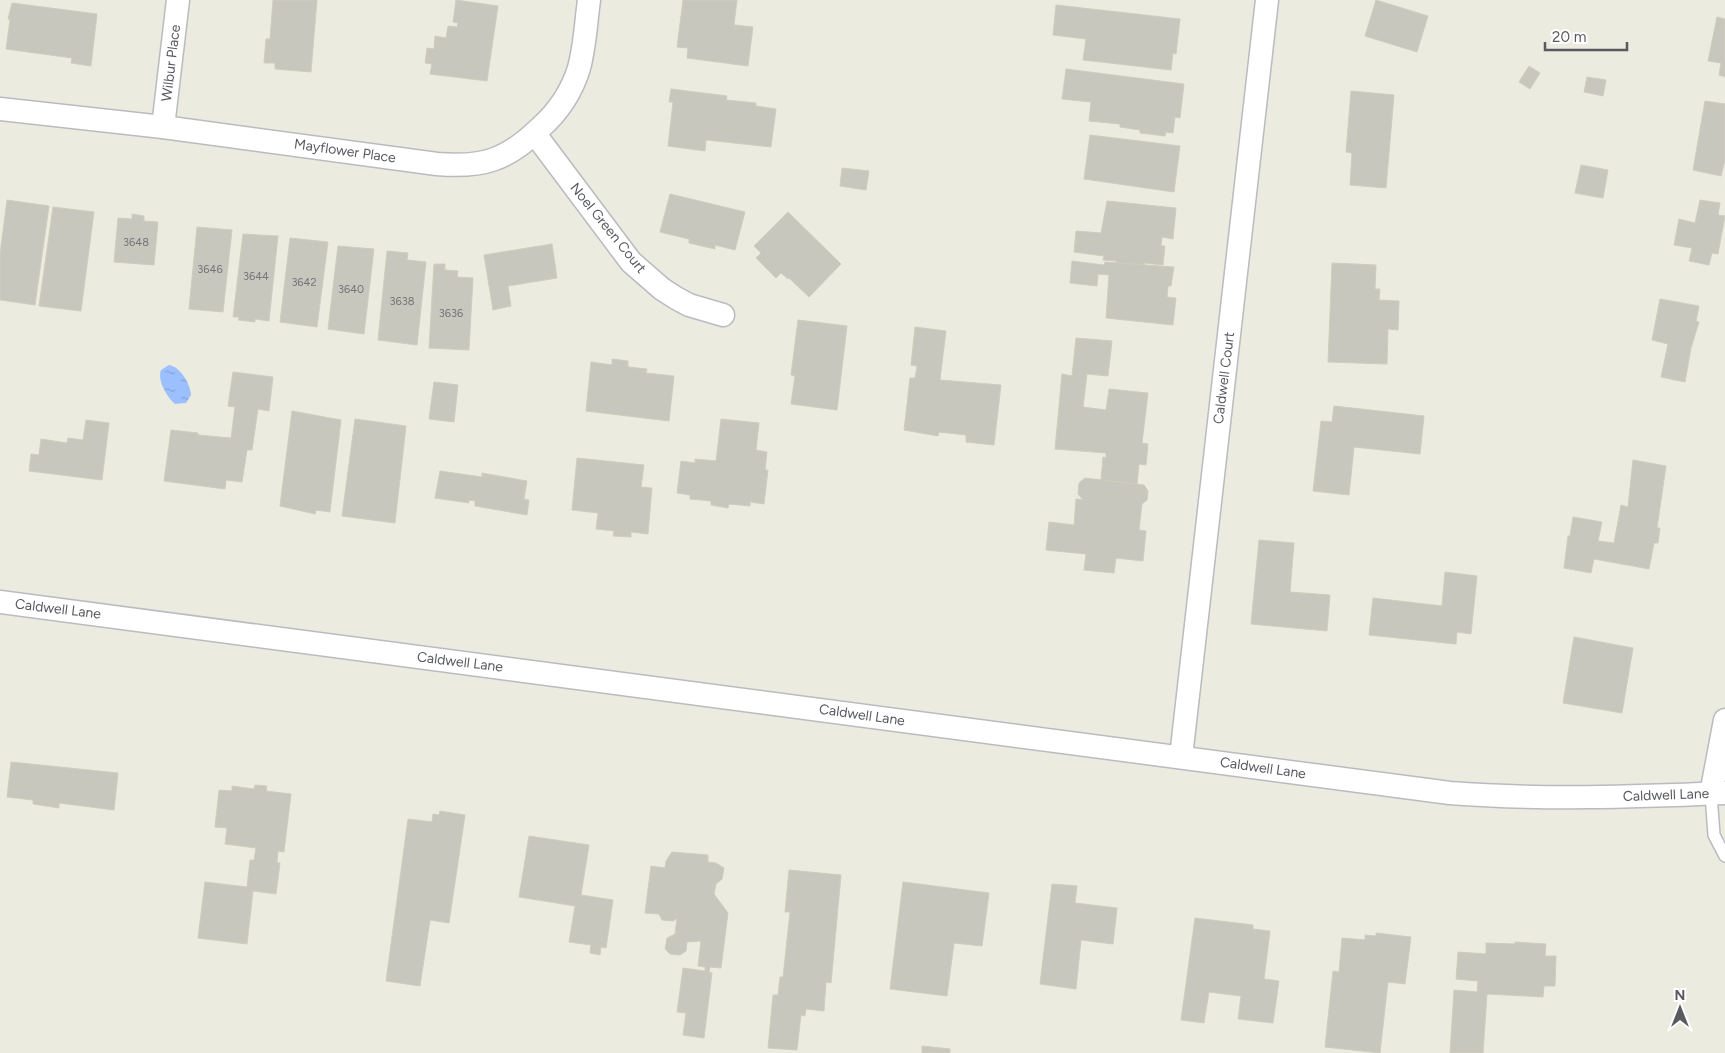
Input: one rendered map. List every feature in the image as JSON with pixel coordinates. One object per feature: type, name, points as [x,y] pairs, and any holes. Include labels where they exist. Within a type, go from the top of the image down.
[{"type":"street","name":"Wilbur Place","points":[[163,127],[178,0]]},
{"type":"street","name":"Mayflower Place","points":[[0,109],[163,127],[465,166],[491,161],[513,152],[535,134],[561,105],[578,68],[589,0]]},
{"type":"street","name":"Caldwell Court","points":[[1181,757],[1268,0]]},
{"type":"street","name":"Noel Green Court","points":[[535,134],[631,262],[662,290],[689,305],[723,315]]},
{"type":"street","name":"Caldwell Lane","points":[[0,602],[1486,796],[1572,798],[1718,793]]},
{"type":"street","points":[[1718,793],[1725,720]]},
{"type":"lane","points":[[1718,793],[1714,834],[1725,856]]},
{"type":"water","points":[[169,365],[181,372],[187,381],[191,395],[186,403],[175,404],[163,388],[160,379],[161,370]]},
{"type":"building","points":[[273,0],[317,0],[311,72],[275,69],[275,63],[264,63],[266,39],[270,39]]},
{"type":"building","points":[[456,0],[498,6],[487,81],[430,74],[432,64],[425,63],[427,48],[434,49],[435,36],[446,38],[448,26],[457,27],[458,23],[453,22]]},
{"type":"building","points":[[683,0],[737,0],[734,25],[753,27],[748,66],[687,58],[688,48],[677,47]]},
{"type":"building","points":[[1376,0],[1428,16],[1417,52],[1365,36]]},
{"type":"building","points":[[12,3],[97,14],[91,66],[71,63],[72,58],[6,49],[10,20],[8,19]]},
{"type":"building","points":[[1056,5],[1180,19],[1176,54],[1173,53],[1171,70],[1083,60],[1086,39],[1053,35]]},
{"type":"building","points":[[1717,17],[1725,19],[1725,77],[1719,75],[1721,63],[1708,61]]},
{"type":"building","points":[[1529,66],[1540,73],[1530,89],[1519,82]]},
{"type":"building","points":[[1066,69],[1184,84],[1180,118],[1175,117],[1173,133],[1166,132],[1165,136],[1140,133],[1140,130],[1120,127],[1120,124],[1089,121],[1091,102],[1062,99]]},
{"type":"building","points":[[1587,77],[1606,80],[1603,96],[1584,92]]},
{"type":"building","points":[[671,89],[727,96],[726,100],[756,103],[756,106],[776,109],[771,147],[706,140],[705,151],[668,146],[673,102],[669,102]]},
{"type":"building","points":[[1351,91],[1394,95],[1386,188],[1350,185],[1352,153],[1346,152]]},
{"type":"building","points":[[1705,101],[1725,104],[1725,160],[1721,176],[1693,170]]},
{"type":"building","points":[[1090,135],[1180,146],[1174,192],[1084,179]]},
{"type":"building","points":[[1581,165],[1608,170],[1603,198],[1575,193]]},
{"type":"building","points":[[842,168],[869,171],[866,190],[840,186]]},
{"type":"building","points":[[670,194],[745,212],[735,250],[715,245],[715,249],[689,243],[689,239],[660,232]]},
{"type":"building","points":[[7,200],[49,206],[35,305],[0,300],[0,254]]},
{"type":"building","points":[[1700,200],[1720,203],[1718,215],[1725,216],[1718,254],[1712,253],[1709,265],[1689,261],[1692,248],[1674,245],[1679,219],[1695,223]]},
{"type":"building","points":[[1107,201],[1176,208],[1173,239],[1162,237],[1161,246],[1165,246],[1163,265],[1144,263],[1144,266],[1116,263],[1116,261],[1103,260],[1104,256],[1074,252],[1076,231],[1101,233]]},
{"type":"building","points":[[53,207],[94,212],[81,311],[39,306]]},
{"type":"building","points":[[788,212],[841,264],[809,297],[781,273],[776,278],[756,258],[761,253],[754,246]]},
{"type":"building","points":[[132,214],[144,216],[144,221],[158,222],[154,265],[114,262],[118,218],[132,219]]},
{"type":"building","points":[[197,227],[232,230],[223,312],[189,309]]},
{"type":"building","points":[[243,234],[278,236],[269,321],[255,319],[255,322],[238,320],[239,317],[233,317]]},
{"type":"building","points":[[290,238],[328,242],[317,327],[280,322]]},
{"type":"building","points":[[552,244],[557,278],[508,286],[511,306],[493,310],[484,255]]},
{"type":"building","points":[[338,246],[374,249],[364,334],[328,329]]},
{"type":"building","points":[[387,251],[408,253],[407,260],[426,262],[417,345],[378,340]]},
{"type":"building","points":[[1072,261],[1104,265],[1105,262],[1174,267],[1171,286],[1168,286],[1167,297],[1176,298],[1173,325],[1106,318],[1109,275],[1098,274],[1097,286],[1070,283]]},
{"type":"building","points":[[1332,263],[1376,265],[1375,289],[1380,289],[1379,300],[1399,301],[1398,330],[1388,329],[1387,364],[1328,362]]},
{"type":"building","points":[[434,264],[445,264],[445,270],[458,271],[457,277],[473,278],[469,350],[429,348]]},
{"type":"building","points":[[1660,299],[1699,306],[1696,321],[1699,322],[1691,348],[1685,382],[1661,377],[1668,344],[1652,340]]},
{"type":"building","points":[[798,320],[847,326],[837,410],[791,404],[795,376],[791,375]]},
{"type":"building","points":[[915,327],[946,331],[940,380],[1001,385],[994,445],[966,442],[966,435],[939,432],[938,436],[904,430],[910,378],[915,378],[917,366],[911,365]]},
{"type":"building","points":[[1076,338],[1112,341],[1108,376],[1087,374],[1083,407],[1106,410],[1109,389],[1148,393],[1142,443],[1148,444],[1146,465],[1139,464],[1137,484],[1101,480],[1103,457],[1106,458],[1106,453],[1055,449],[1062,374],[1072,376]]},
{"type":"building","points":[[612,359],[628,361],[628,367],[647,369],[646,373],[674,376],[669,421],[586,411],[591,362],[612,365]]},
{"type":"building","points":[[233,372],[273,377],[269,411],[258,409],[252,450],[247,450],[242,482],[226,480],[225,489],[164,481],[171,430],[231,438],[235,407],[228,406]]},
{"type":"building","points":[[434,382],[458,385],[454,422],[429,419]]},
{"type":"building","points":[[1334,406],[1424,416],[1420,454],[1354,447],[1349,495],[1313,491],[1321,421],[1332,422]]},
{"type":"building","points":[[292,411],[341,420],[330,512],[316,510],[315,514],[280,506]]},
{"type":"building","points":[[355,419],[406,426],[395,523],[342,516]]},
{"type":"building","points":[[721,419],[759,423],[756,450],[767,452],[765,470],[768,470],[764,504],[750,502],[750,506],[729,504],[728,508],[711,505],[711,501],[690,499],[690,495],[677,493],[681,461],[695,463],[695,459],[716,461]]},
{"type":"building","points":[[86,420],[109,423],[102,480],[29,471],[31,454],[39,455],[41,439],[67,443],[68,438],[83,440]]},
{"type":"building","points":[[577,458],[644,465],[641,487],[652,488],[648,534],[631,532],[631,537],[613,536],[614,531],[596,529],[598,513],[572,510]]},
{"type":"building","points":[[1633,460],[1666,466],[1657,528],[1660,528],[1658,543],[1654,543],[1649,569],[1594,559],[1591,573],[1564,568],[1568,536],[1570,536],[1573,517],[1602,522],[1598,541],[1614,543],[1621,505],[1628,507]]},
{"type":"building","points":[[440,471],[482,477],[482,473],[527,481],[524,499],[529,500],[527,515],[475,506],[475,501],[469,500],[469,503],[435,498]]},
{"type":"building","points":[[1085,478],[1144,485],[1148,491],[1147,500],[1142,504],[1139,530],[1146,531],[1143,561],[1116,558],[1114,573],[1084,570],[1086,554],[1046,550],[1049,522],[1074,525],[1076,499],[1083,500],[1078,494],[1079,483]]},
{"type":"building","points":[[1259,540],[1294,543],[1290,592],[1330,595],[1327,631],[1251,624]]},
{"type":"building","points":[[1445,572],[1477,576],[1471,634],[1457,632],[1456,644],[1369,635],[1373,598],[1442,606]]},
{"type":"building","points":[[1574,637],[1633,648],[1622,713],[1563,703]]},
{"type":"building","points":[[11,762],[118,773],[114,810],[59,803],[59,808],[33,804],[33,800],[7,797]]},
{"type":"building","points":[[255,785],[267,786],[266,791],[291,794],[284,852],[278,851],[277,863],[280,863],[276,894],[253,891],[247,944],[198,938],[205,882],[247,887],[250,860],[254,860],[256,848],[225,844],[227,828],[215,827],[219,790],[232,791],[232,786],[254,789]]},
{"type":"building","points":[[440,811],[465,815],[449,923],[430,920],[420,986],[386,981],[408,819],[432,822],[433,814],[439,815]]},
{"type":"building","points":[[529,836],[589,845],[581,895],[613,900],[606,948],[601,947],[600,955],[590,953],[591,945],[569,942],[575,906],[519,897]]},
{"type":"building","points":[[672,852],[708,855],[708,862],[716,863],[724,868],[722,879],[716,884],[714,894],[728,913],[721,968],[710,967],[709,972],[712,973],[704,1038],[683,1035],[686,1013],[677,1012],[683,968],[705,971],[705,967],[698,966],[701,941],[687,942],[686,951],[680,955],[670,954],[665,949],[667,938],[675,934],[677,918],[673,921],[662,920],[659,914],[645,913],[651,866],[665,868],[666,861]]},
{"type":"building","points":[[789,870],[841,875],[831,983],[826,982],[824,1011],[806,1009],[805,1016],[801,1015],[797,1050],[768,1048],[773,995],[778,995],[780,977],[783,977],[790,912],[785,912]]},
{"type":"building","points":[[903,882],[989,893],[982,946],[954,943],[947,996],[890,989]]},
{"type":"building","points":[[1052,884],[1077,886],[1075,903],[1117,908],[1113,944],[1081,940],[1076,989],[1040,984]]},
{"type":"building","points":[[1195,918],[1253,925],[1253,929],[1270,931],[1264,979],[1279,981],[1273,1023],[1238,1019],[1241,996],[1209,992],[1204,1023],[1181,1020]]},
{"type":"building","points":[[1376,933],[1411,937],[1405,984],[1388,982],[1380,1053],[1325,1047],[1333,971],[1339,972],[1342,938],[1365,940],[1365,935],[1376,936]]},
{"type":"building","points":[[1515,942],[1546,944],[1545,956],[1556,956],[1555,986],[1544,986],[1543,997],[1487,994],[1483,1053],[1450,1053],[1454,990],[1477,992],[1478,981],[1456,979],[1458,952],[1486,954],[1486,943],[1515,944]]},
{"type":"building","points":[[922,1046],[950,1049],[950,1053],[922,1053]]}]
